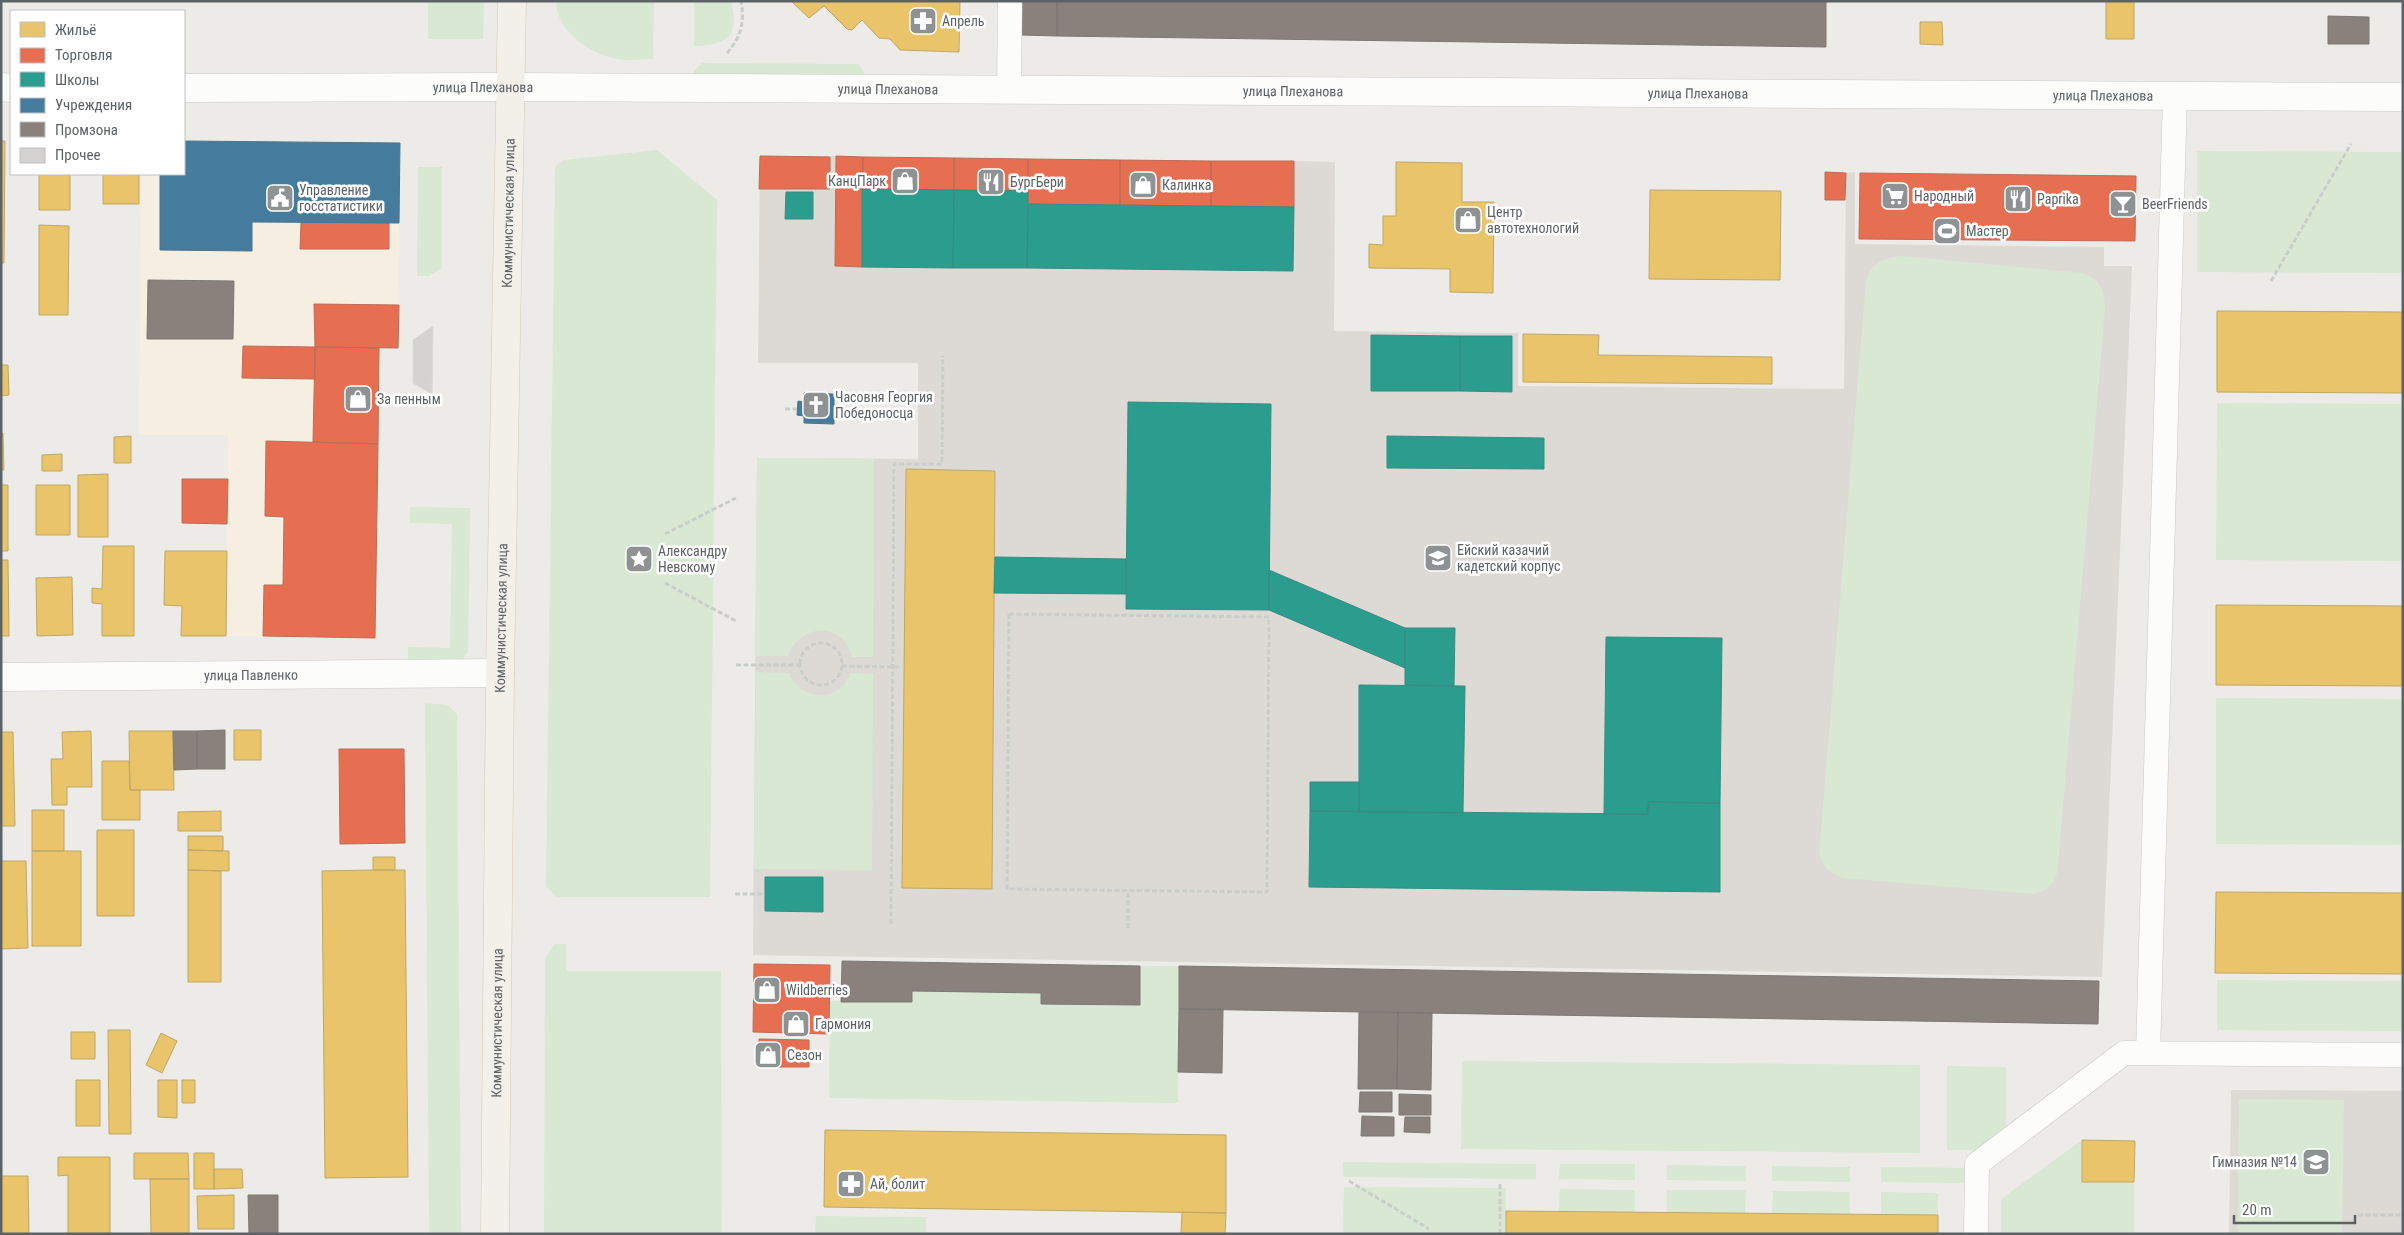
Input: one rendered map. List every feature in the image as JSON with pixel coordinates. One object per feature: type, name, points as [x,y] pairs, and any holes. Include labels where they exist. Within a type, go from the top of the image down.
[{"type":"main road","name":"Коммунистическая улица","points":[[495,1234],[500,673],[512,1]]},
{"type":"street","name":"улица Плеханова","points":[[185,88],[510,87],[2403,97]]},
{"type":"street","name":"улица Павленко","points":[[1,677],[500,673]]},
{"type":"lane","points":[[1009,90],[1010,1]]},
{"type":"lane","points":[[2148,1053],[2176,96]]},
{"type":"lane","points":[[1976,1234],[1977,1164],[2124,1052],[2403,1055]]},
{"type":"path","points":[[725,55],[741,32],[743,17],[741,1]]},
{"type":"path","points":[[2270,280],[2351,144]]},
{"type":"path","points":[[890,924],[894,464],[942,464],[943,356]]},
{"type":"path","points":[[785,409],[797,409]]},
{"type":"path","points":[[665,534],[736,498]]},
{"type":"path","points":[[665,583],[736,621]]},
{"type":"path","points":[[1009,614],[1269,617],[1266,892],[1128,891],[1007,890],[1009,614]]},
{"type":"path","points":[[821,643],[834,648],[839,653],[842,666],[837,679],[824,685],[818,685],[805,678],[800,665],[804,652],[814,644],[821,643]]},
{"type":"path","points":[[736,665],[800,665]]},
{"type":"path","points":[[842,666],[904,667]]},
{"type":"path","points":[[1128,891],[1128,928]]},
{"type":"path","points":[[735,894],[765,894]]},
{"type":"path","points":[[1348,1181],[1429,1228]]},
{"type":"path","points":[[1500,1182],[1500,1234]]},
{"type":"path","points":[[2358,1215],[2403,1215]]},
{"type":"shaded area","points":[[185,141],[400,143],[398,348],[379,348],[375,638],[226,636],[228,435],[139,435],[141,175],[185,175]]},
{"type":"shaded area","name":"Ейский казачий кадетский корпус","points":[[760,156],[836,156],[835,266],[862,267],[1028,204],[1294,207],[1294,161],[1335,162],[1334,331],[1518,333],[1518,386],[1844,389],[1846,173],[1855,172],[1855,244],[2104,247],[2104,266],[2132,266],[2102,977],[753,955],[757,458],[918,459],[918,363],[758,363]]},
{"type":"shaded area","name":"Гимназия №14","points":[[2231,1090],[2403,1091],[2403,1234],[2229,1234]]},
{"type":"green space","points":[[428,1],[484,1],[483,39],[428,39]]},
{"type":"green space","points":[[556,1],[654,1],[653,59],[618,59],[608,57],[587,47],[568,31],[558,12]]},
{"type":"green space","points":[[694,1],[731,1],[734,23],[728,37],[714,44],[694,46]]},
{"type":"green space","points":[[702,63],[859,64],[868,80],[692,79],[695,70]]},
{"type":"green space","points":[[657,150],[717,200],[710,897],[556,897],[546,886],[555,170],[557,165],[564,160]]},
{"type":"green space","points":[[2197,151],[2403,152],[2403,273],[2197,272]]},
{"type":"green space","points":[[418,167],[442,167],[442,268],[429,276],[417,276]]},
{"type":"green space","points":[[1901,256],[2082,273],[2097,282],[2104,296],[2105,309],[2058,866],[2054,881],[2048,888],[2039,893],[1842,878],[1827,869],[1819,855],[1866,281],[1871,270],[1879,262]]},
{"type":"green space","points":[[2217,403],[2403,404],[2403,561],[2216,560]]},
{"type":"green space","points":[[757,458],[874,459],[873,657],[852,657],[847,645],[840,637],[831,632],[821,631],[811,632],[802,637],[794,645],[788,656],[755,656]]},
{"type":"green space","points":[[410,507],[470,508],[468,652],[462,660],[408,660],[408,647],[450,648],[452,524],[410,523]]},
{"type":"green space","points":[[756,672],[789,673],[794,682],[802,689],[820,695],[830,694],[838,690],[845,683],[850,673],[873,674],[872,870],[754,869]]},
{"type":"green space","points":[[2216,698],[2403,699],[2403,845],[2216,844]]},
{"type":"green space","points":[[425,703],[447,705],[457,714],[461,1234],[429,1234]]},
{"type":"green space","points":[[555,944],[566,944],[566,971],[721,971],[722,1234],[544,1234],[545,958]]},
{"type":"green space","points":[[1140,966],[1179,966],[1178,1103],[829,1098],[830,1001],[912,1002],[912,991],[1041,993],[1041,1004],[1139,1005]]},
{"type":"green space","points":[[2217,980],[2403,981],[2403,1031],[2217,1030]]},
{"type":"green space","points":[[1462,1061],[1920,1065],[1920,1153],[1461,1149]]},
{"type":"green space","points":[[1947,1066],[2006,1067],[2006,1133],[1984,1150],[1947,1150]]},
{"type":"green space","points":[[2239,1099],[2344,1100],[2342,1234],[2238,1234]]},
{"type":"green space","points":[[2082,1140],[2082,1182],[2134,1182],[2134,1234],[2001,1234],[2001,1199]]},
{"type":"green space","points":[[1343,1162],[1536,1164],[1536,1179],[1343,1177]]},
{"type":"green space","points":[[1560,1164],[1635,1164],[1635,1180],[1559,1179]]},
{"type":"green space","points":[[1667,1165],[1746,1166],[1746,1181],[1667,1180]]},
{"type":"green space","points":[[1772,1166],[1850,1167],[1850,1182],[1772,1181]]},
{"type":"green space","points":[[1881,1167],[1967,1168],[1967,1183],[1881,1182]]},
{"type":"green space","points":[[1344,1187],[1506,1188],[1506,1234],[1343,1234]]},
{"type":"green space","points":[[1560,1189],[1635,1190],[1635,1212],[1559,1212]]},
{"type":"green space","points":[[1667,1190],[1746,1190],[1745,1214],[1667,1213]]},
{"type":"green space","points":[[1773,1191],[1850,1192],[1850,1215],[1772,1214]]},
{"type":"green space","points":[[1881,1192],[1938,1193],[1938,1215],[1881,1215]]},
{"type":"green space","points":[[816,1216],[926,1217],[926,1234],[815,1234]]},
{"type":"building: Жильё","points":[[791,1],[960,1],[959,52],[900,50],[890,39],[879,38],[862,20],[852,30],[847,29],[824,6],[809,18]]},
{"type":"building: Жильё","points":[[2106,1],[2134,1],[2134,39],[2106,39]]},
{"type":"building: Жильё","points":[[1920,22],[1942,22],[1943,45],[1920,44]]},
{"type":"building: Жильё","points":[[1,141],[5,141],[4,263],[1,263]]},
{"type":"building: Жильё","points":[[1396,162],[1462,163],[1462,202],[1494,202],[1493,293],[1450,292],[1450,269],[1369,268],[1369,244],[1383,245],[1383,216],[1396,216]]},
{"type":"building: Жильё","points":[[39,175],[70,175],[70,210],[39,210]]},
{"type":"building: Жильё","points":[[103,175],[139,175],[139,204],[103,204]]},
{"type":"building: Жильё","points":[[1650,190],[1781,191],[1780,280],[1649,279]]},
{"type":"building: Жильё","points":[[39,225],[69,226],[68,315],[39,315]]},
{"type":"building: Жильё","points":[[2217,311],[2403,312],[2403,393],[2217,392]]},
{"type":"building: Жильё","points":[[1523,334],[1599,335],[1598,355],[1772,357],[1772,384],[1523,382]]},
{"type":"building: Жильё","points":[[1,365],[8,365],[9,395],[1,396]]},
{"type":"building: Жильё","points":[[1,433],[3,433],[4,470],[1,470]]},
{"type":"building: Жильё","points":[[131,436],[131,463],[114,463],[114,437]]},
{"type":"building: Жильё","points":[[62,454],[62,471],[42,471],[42,455]]},
{"type":"building: Жильё","points":[[906,469],[995,471],[992,889],[902,888]]},
{"type":"building: Жильё","points":[[108,474],[108,537],[78,537],[78,475]]},
{"type":"building: Жильё","points":[[1,485],[8,485],[8,551],[1,551]]},
{"type":"building: Жильё","points":[[36,485],[70,485],[70,535],[36,535]]},
{"type":"building: Жильё","points":[[103,546],[134,546],[134,636],[102,636],[102,604],[92,603],[92,588],[102,589]]},
{"type":"building: Жильё","points":[[165,551],[227,551],[226,636],[181,636],[182,606],[164,605]]},
{"type":"building: Жильё","points":[[1,560],[8,560],[9,636],[1,636]]},
{"type":"building: Жильё","points":[[72,577],[73,635],[37,636],[36,578]]},
{"type":"building: Жильё","points":[[2216,605],[2403,606],[2403,686],[2216,685]]},
{"type":"building: Жильё","points":[[234,730],[261,730],[261,760],[234,760]]},
{"type":"building: Жильё","points":[[91,731],[92,787],[67,787],[67,805],[52,805],[51,759],[63,759],[62,732]]},
{"type":"building: Жильё","points":[[129,731],[173,731],[174,790],[130,790]]},
{"type":"building: Жильё","points":[[1,732],[13,732],[15,826],[1,826]]},
{"type":"building: Жильё","points":[[102,761],[129,761],[130,790],[140,790],[140,820],[102,820]]},
{"type":"building: Жильё","points":[[32,810],[64,810],[64,851],[32,851]]},
{"type":"building: Жильё","points":[[221,811],[221,831],[178,831],[178,812]]},
{"type":"building: Жильё","points":[[97,830],[134,830],[134,916],[97,916]]},
{"type":"building: Жильё","points":[[188,836],[223,836],[223,851],[188,850]]},
{"type":"building: Жильё","points":[[188,850],[229,851],[229,871],[188,870]]},
{"type":"building: Жильё","points":[[32,851],[81,851],[81,946],[32,946]]},
{"type":"building: Жильё","points":[[373,857],[395,857],[395,870],[373,870]]},
{"type":"building: Жильё","points":[[1,861],[26,861],[28,948],[1,949]]},
{"type":"building: Жильё","points":[[188,870],[221,871],[221,982],[188,982]]},
{"type":"building: Жильё","points":[[405,870],[408,1177],[325,1178],[322,871]]},
{"type":"building: Жильё","points":[[2216,892],[2403,893],[2403,974],[2215,973]]},
{"type":"building: Жильё","points":[[108,1030],[130,1030],[131,1134],[109,1134]]},
{"type":"building: Жильё","points":[[71,1032],[95,1032],[95,1059],[71,1059]]},
{"type":"building: Жильё","points":[[161,1033],[177,1041],[162,1073],[146,1065]]},
{"type":"building: Жильё","points":[[76,1080],[100,1080],[100,1126],[76,1126]]},
{"type":"building: Жильё","points":[[158,1080],[177,1080],[177,1118],[158,1117]]},
{"type":"building: Жильё","points":[[182,1080],[195,1080],[195,1103],[182,1103]]},
{"type":"building: Жильё","points":[[825,1130],[1226,1135],[1226,1213],[824,1207]]},
{"type":"building: Жильё","points":[[2082,1140],[2135,1141],[2134,1182],[2082,1182]]},
{"type":"building: Жильё","points":[[134,1153],[188,1153],[189,1179],[134,1179]]},
{"type":"building: Жильё","points":[[194,1153],[214,1153],[214,1189],[194,1189]]},
{"type":"building: Жильё","points":[[58,1157],[110,1157],[110,1234],[68,1234],[68,1175],[58,1176]]},
{"type":"building: Жильё","points":[[214,1169],[242,1169],[243,1188],[214,1189]]},
{"type":"building: Жильё","points":[[1,1176],[28,1176],[29,1234],[1,1234]]},
{"type":"building: Жильё","points":[[150,1179],[189,1179],[189,1234],[151,1234]]},
{"type":"building: Жильё","points":[[234,1195],[234,1229],[198,1229],[197,1196]]},
{"type":"building: Жильё","points":[[1506,1211],[1938,1215],[1938,1234],[1506,1234]]},
{"type":"building: Жильё","points":[[1182,1212],[1226,1213],[1225,1234],[1181,1234]]},
{"type":"building: Торговля","points":[[760,156],[830,157],[830,189],[759,189]]},
{"type":"building: Торговля","points":[[836,156],[863,157],[862,267],[835,266]]},
{"type":"building: Торговля","points":[[863,157],[954,158],[954,190],[862,189]]},
{"type":"building: Торговля","points":[[954,158],[1028,159],[1028,191],[954,190]]},
{"type":"building: Торговля","points":[[1028,159],[1120,160],[1120,205],[1028,204]]},
{"type":"building: Торговля","points":[[1120,160],[1211,161],[1211,206],[1120,205]]},
{"type":"building: Торговля","points":[[1211,161],[1294,161],[1294,207],[1211,206]]},
{"type":"building: Торговля","points":[[1825,172],[1846,173],[1845,200],[1825,200]]},
{"type":"building: Торговля","points":[[1860,173],[2136,176],[2135,241],[1859,239]]},
{"type":"building: Торговля","points":[[301,222],[389,223],[389,249],[300,249]]},
{"type":"building: Торговля","points":[[314,304],[399,305],[398,348],[315,347]]},
{"type":"building: Торговля","points":[[243,346],[315,347],[315,379],[242,378]]},
{"type":"building: Торговля","points":[[315,347],[379,348],[378,444],[313,442]]},
{"type":"building: Торговля","points":[[266,441],[378,444],[375,638],[263,636],[264,585],[283,585],[284,517],[265,516]]},
{"type":"building: Торговля","points":[[182,479],[228,479],[227,524],[182,523]]},
{"type":"building: Торговля","points":[[339,749],[404,749],[405,843],[340,844]]},
{"type":"building: Торговля","points":[[754,964],[830,965],[829,1034],[753,1032]]},
{"type":"building: Торговля","points":[[759,1039],[809,1040],[809,1067],[759,1067]]},
{"type":"building: Школы","points":[[862,189],[954,190],[953,268],[862,267]]},
{"type":"building: Школы","points":[[954,190],[1028,191],[1027,268],[953,268]]},
{"type":"building: Школы","points":[[786,192],[813,192],[813,219],[785,219]]},
{"type":"building: Школы","points":[[1028,204],[1294,207],[1293,271],[1027,268]]},
{"type":"building: Школы","points":[[1371,335],[1460,336],[1460,391],[1371,391]]},
{"type":"building: Школы","points":[[1460,336],[1512,336],[1512,392],[1460,391]]},
{"type":"building: Школы","points":[[1128,402],[1271,404],[1269,610],[1126,609]]},
{"type":"building: Школы","points":[[1387,436],[1544,438],[1544,469],[1387,468]]},
{"type":"building: Школы","points":[[995,557],[1126,559],[1126,594],[994,593]]},
{"type":"building: Школы","points":[[1269,570],[1405,628],[1405,668],[1269,610]]},
{"type":"building: Школы","points":[[1405,628],[1455,628],[1454,686],[1405,685]]},
{"type":"building: Школы","points":[[1606,637],[1722,638],[1720,803],[1648,802],[1648,814],[1604,814]]},
{"type":"building: Школы","points":[[1359,685],[1465,686],[1463,813],[1359,812]]},
{"type":"building: Школы","points":[[1310,782],[1359,782],[1359,812],[1310,811]]},
{"type":"building: Школы","points":[[1648,802],[1720,803],[1720,892],[1309,887],[1310,811],[1648,814]]},
{"type":"building: Школы","points":[[765,877],[823,877],[823,912],[765,911]]},
{"type":"building: Учреждения","name":"Управление госстатистики","points":[[185,141],[400,143],[399,223],[252,222],[252,251],[160,250],[160,175],[185,175]]},
{"type":"building: Учреждения","name":"Часовня Георгия Победоносца","points":[[804,393],[834,394],[834,424],[804,423],[804,416],[797,415],[798,401],[804,402]]},
{"type":"building: Промзона","points":[[1022,1],[1057,1],[1057,36],[1022,35]]},
{"type":"building: Промзона","points":[[1057,1],[1826,1],[1826,47],[1057,36]]},
{"type":"building: Промзона","points":[[2328,16],[2369,17],[2369,44],[2328,44]]},
{"type":"building: Промзона","points":[[148,280],[234,281],[233,339],[147,339]]},
{"type":"building: Промзона","points":[[225,730],[225,769],[197,769],[197,731]]},
{"type":"building: Промзона","points":[[173,731],[197,731],[197,769],[174,770]]},
{"type":"building: Промзона","points":[[842,961],[1140,966],[1140,1005],[1041,1004],[1041,993],[912,991],[912,1002],[841,1002]]},
{"type":"building: Промзона","points":[[1179,966],[2099,981],[2098,1024],[1179,1009]]},
{"type":"building: Промзона","points":[[1179,1009],[1223,1009],[1222,1073],[1178,1072]]},
{"type":"building: Промзона","points":[[1359,1012],[1398,1012],[1397,1089],[1358,1089]]},
{"type":"building: Промзона","points":[[1398,1012],[1432,1013],[1431,1090],[1397,1089]]},
{"type":"building: Промзона","points":[[1360,1092],[1392,1092],[1392,1112],[1359,1112]]},
{"type":"building: Промзона","points":[[1399,1094],[1431,1095],[1431,1115],[1399,1115]]},
{"type":"building: Промзона","points":[[1362,1116],[1394,1117],[1394,1136],[1361,1136]]},
{"type":"building: Промзона","points":[[1405,1117],[1430,1117],[1430,1133],[1404,1132]]},
{"type":"building: Промзона","points":[[248,1195],[278,1195],[278,1234],[249,1234]]},
{"type":"building: Прочее","points":[[433,326],[432,394],[413,383],[413,340]]},
{"type":"place","name":"Апрель","points":[[923,21]]},
{"type":"place","name":"КанцПарк","points":[[905,181]]},
{"type":"place","name":"БургБери","points":[[991,182]]},
{"type":"place","name":"Калинка","points":[[1143,185]]},
{"type":"place","name":"Народный","points":[[1895,196]]},
{"type":"place","name":"Управление госстатистики","points":[[280,198]]},
{"type":"place","name":"Paprika","points":[[2018,199]]},
{"type":"place","name":"BeerFriends","points":[[2123,204]]},
{"type":"place","name":"Центр автотехнологий","points":[[1468,220]]},
{"type":"place","name":"Мастер","points":[[1947,231]]},
{"type":"place","name":"За пенным","points":[[358,399]]},
{"type":"place","name":"Часовня Георгия Победоносца","points":[[816,405]]},
{"type":"place","name":"Ейский казачий кадетский корпус","points":[[1438,558]]},
{"type":"place","name":"Александру Невскому","points":[[639,559]]},
{"type":"place","name":"Wildberries","points":[[767,990]]},
{"type":"place","name":"Гармония","points":[[796,1024]]},
{"type":"place","name":"Сезон","points":[[768,1055]]},
{"type":"place","name":"Гимназия №14","points":[[2316,1162]]},
{"type":"place","name":"Ай, болит","points":[[851,1184]]}]
